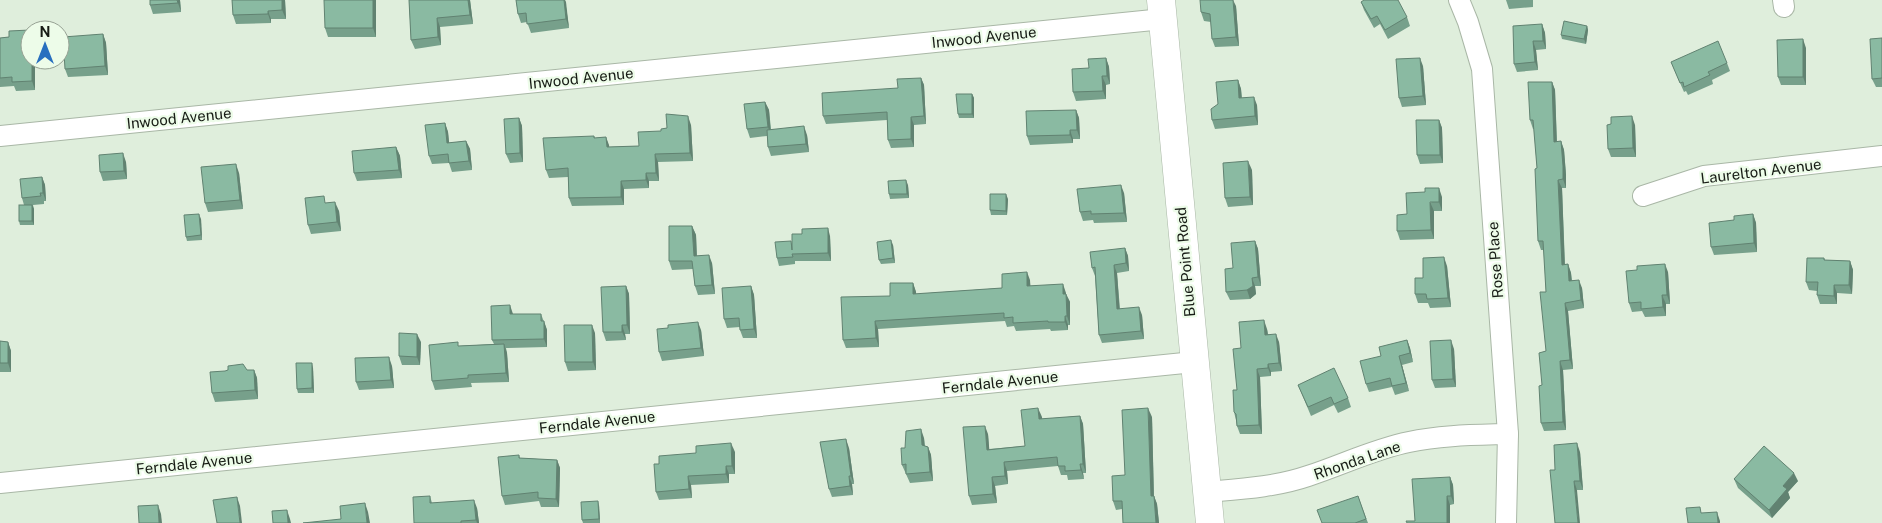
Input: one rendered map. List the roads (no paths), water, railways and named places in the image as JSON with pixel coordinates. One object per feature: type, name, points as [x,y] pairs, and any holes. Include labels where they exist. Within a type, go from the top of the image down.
[{"type":"street","name":"Rose Place","points":[[1459,0],[1468,22],[1482,69],[1508,434],[1506,523]]},
{"type":"street","name":"Inwood Avenue","points":[[0,136],[1162,10]]},
{"type":"street","name":"Blue Point Road","points":[[1162,10],[1210,523]]},
{"type":"street","name":"Laurelton Avenue","points":[[1643,196],[1704,176],[1882,156]]},
{"type":"street","name":"Ferndale Avenue","points":[[0,483],[1194,362]]},
{"type":"street","name":"Rhonda Lane","points":[[1207,492],[1264,487],[1308,476],[1359,456],[1408,442],[1454,436],[1508,434]]}]
